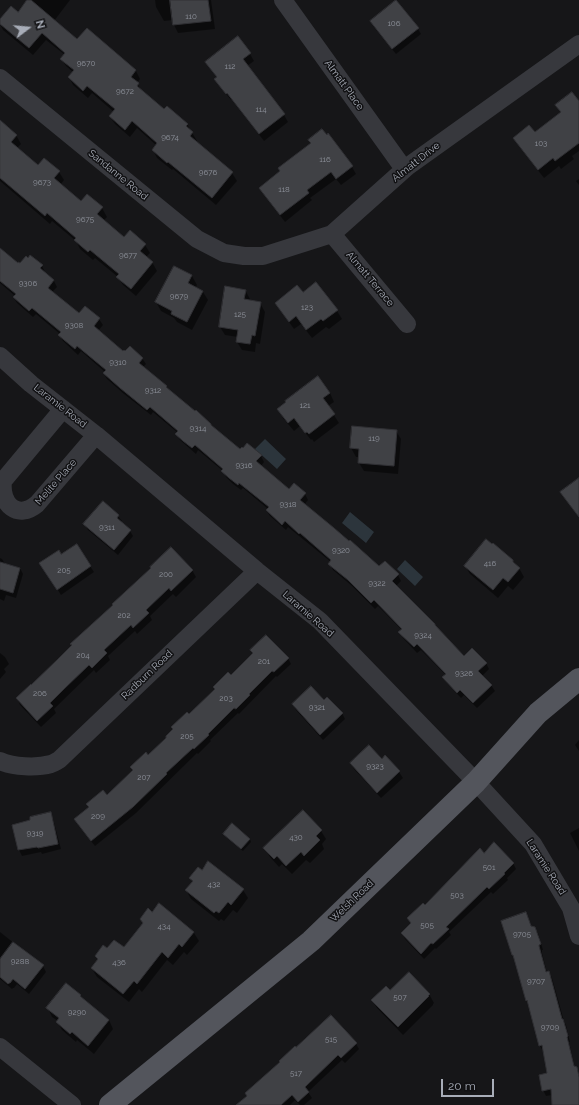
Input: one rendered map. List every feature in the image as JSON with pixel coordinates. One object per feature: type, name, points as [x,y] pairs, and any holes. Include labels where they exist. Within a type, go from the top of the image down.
[{"type":"main road","name":"Welsh Road","points":[[110,1105],[311,941],[476,782],[538,713],[579,679]]},
{"type":"street","name":"Almatt Place","points":[[283,0],[404,169]]},
{"type":"street","name":"Almatt Drive","points":[[244,256],[263,256],[332,234],[404,169],[579,44]]},
{"type":"street","name":"Sandanne Road","points":[[0,78],[193,236],[214,249],[224,253],[244,256]]},
{"type":"street","name":"Almatt Terrace","points":[[332,234],[407,324]]},
{"type":"street","name":"Laramie Road","points":[[0,356],[31,384],[96,435],[257,571],[320,621],[476,782],[533,844],[575,907],[579,936]]},
{"type":"street","name":"Melite Place","points":[[63,409],[3,481],[1,495],[4,501],[14,510],[20,511],[32,508],[96,435]]},
{"type":"street","name":"Radburn Road","points":[[0,761],[16,765],[31,766],[52,764],[59,760],[257,571]]},
{"type":"street","points":[[0,1047],[72,1105]]},
{"type":"shaded area","points":[[265,439],[286,459],[277,469],[255,449]]},
{"type":"shaded area","points":[[350,512],[374,532],[366,543],[342,523]]},
{"type":"shaded area","points":[[405,560],[423,577],[415,586],[397,569]]},
{"type":"building","points":[[27,0],[31,0],[77,39],[87,28],[136,70],[131,77],[139,83],[137,86],[164,109],[167,106],[188,124],[186,126],[193,132],[190,136],[233,172],[212,198],[152,150],[157,143],[132,121],[125,130],[109,116],[115,109],[87,86],[83,91],[68,77],[74,70],[60,59],[65,53],[42,33],[29,48],[0,24],[0,19],[11,6],[18,12]]},
{"type":"building","points":[[170,0],[208,0],[211,21],[173,25]]},
{"type":"building","points":[[396,0],[419,28],[392,49],[370,21]]},
{"type":"building","points":[[238,36],[251,53],[243,59],[285,114],[259,134],[214,79],[217,77],[205,62]]},
{"type":"building","points":[[572,92],[579,101],[579,143],[555,161],[553,158],[538,170],[513,138],[529,125],[535,132],[561,112],[555,105]]},
{"type":"building","points":[[0,120],[17,135],[11,142],[38,165],[44,158],[60,171],[54,178],[81,201],[87,194],[103,207],[97,214],[124,237],[130,230],[146,244],[140,251],[153,262],[131,289],[116,277],[119,274],[90,250],[88,252],[74,240],[76,238],[47,213],[45,216],[0,178]]},
{"type":"building","points":[[322,129],[327,135],[328,133],[353,166],[336,179],[331,172],[307,190],[309,193],[280,215],[259,188],[280,171],[278,168],[311,143],[308,140]]},
{"type":"building","points":[[0,248],[18,263],[20,263],[26,256],[28,258],[30,255],[43,265],[40,268],[54,280],[48,288],[79,313],[85,306],[100,318],[94,326],[123,351],[130,346],[143,358],[139,363],[195,411],[196,410],[211,425],[240,449],[247,443],[262,455],[256,461],[289,489],[294,483],[306,493],[300,500],[349,541],[350,540],[379,566],[385,561],[399,574],[392,581],[435,624],[464,656],[472,648],[487,663],[478,671],[492,685],[473,703],[460,690],[457,693],[442,677],[446,674],[417,644],[414,647],[398,632],[402,629],[374,600],[371,603],[348,580],[328,564],[331,560],[285,521],[282,525],[266,510],[269,507],[239,483],[238,485],[229,478],[221,471],[223,469],[195,445],[192,448],[183,441],[175,434],[178,431],[150,407],[147,410],[120,388],[103,373],[106,370],[77,346],[75,349],[58,335],[61,332],[32,308],[29,311],[13,297],[16,294],[0,281]]},
{"type":"building","points":[[174,266],[192,275],[188,283],[203,291],[187,322],[171,314],[172,311],[155,302]]},
{"type":"building","points":[[316,282],[338,310],[323,321],[321,319],[306,330],[296,316],[289,322],[275,303],[297,285],[303,292]]},
{"type":"building","points":[[225,286],[246,290],[244,299],[261,302],[255,336],[252,335],[250,344],[236,342],[238,330],[219,327]]},
{"type":"building","points":[[318,376],[330,393],[323,398],[335,414],[309,434],[307,432],[305,433],[294,418],[288,423],[277,409],[286,402],[285,401]]},
{"type":"building","points":[[352,426],[397,430],[394,466],[358,463],[359,449],[350,448]]},
{"type":"building","points":[[579,478],[579,517],[560,492]]},
{"type":"building","points":[[103,501],[119,515],[117,518],[131,530],[114,550],[83,524]]},
{"type":"building","points":[[486,539],[513,560],[513,562],[520,568],[508,582],[503,578],[493,590],[464,566]]},
{"type":"building","points":[[77,544],[91,566],[57,590],[39,563],[59,550],[61,554]]},
{"type":"building","points":[[171,547],[193,570],[171,591],[169,588],[146,610],[149,613],[133,628],[131,625],[104,650],[107,653],[92,668],[89,665],[64,689],[50,703],[53,706],[37,721],[16,698],[58,659],[72,645],[70,644],[113,605],[112,604],[151,568],[150,567]]},
{"type":"building","points":[[0,562],[20,568],[13,593],[0,589]]},
{"type":"building","points":[[266,635],[289,658],[274,672],[272,671],[236,709],[234,708],[208,734],[209,735],[166,773],[167,774],[133,807],[91,841],[74,819],[89,807],[86,804],[103,790],[107,795],[133,770],[130,767],[146,752],[148,755],[166,738],[166,736],[173,729],[171,727],[187,712],[189,714],[215,689],[213,687],[228,672],[231,675],[253,653],[250,650]]},
{"type":"building","points":[[311,686],[324,700],[327,697],[343,713],[320,735],[292,704]]},
{"type":"building","points":[[369,745],[382,759],[385,755],[400,771],[377,793],[350,763]]},
{"type":"building","points":[[303,810],[322,830],[316,836],[320,840],[304,856],[301,852],[286,866],[277,856],[274,859],[263,848]]},
{"type":"building","points":[[51,812],[58,844],[18,850],[12,825],[30,820],[30,817]]},
{"type":"building","points":[[232,823],[250,839],[241,849],[223,834]]},
{"type":"building","points":[[494,842],[514,863],[504,873],[505,874],[489,889],[487,887],[446,927],[449,929],[433,944],[431,943],[421,954],[401,933],[411,923],[407,918],[423,903],[425,905],[480,848],[484,853]]},
{"type":"building","points":[[208,861],[244,889],[231,905],[228,902],[219,913],[216,911],[214,913],[185,890],[193,881],[189,878],[198,867],[202,870]]},
{"type":"building","points":[[159,903],[194,932],[182,947],[179,944],[168,958],[162,952],[137,984],[134,981],[123,994],[91,968],[98,959],[95,956],[103,945],[107,948],[114,940],[124,947],[143,923],[140,919],[148,908],[152,912]]},
{"type":"building","points":[[526,912],[531,926],[535,927],[541,944],[539,946],[546,972],[549,971],[568,1036],[574,1066],[577,1067],[579,1077],[579,1105],[552,1105],[551,1089],[542,1091],[539,1075],[547,1073],[542,1045],[539,1046],[527,1000],[526,1001],[513,955],[501,921]]},
{"type":"building","points":[[13,942],[44,965],[25,989],[13,979],[8,984],[0,977],[0,959]]},
{"type":"building","points":[[409,972],[430,994],[398,1027],[371,1000],[386,986],[390,990]]},
{"type":"building","points":[[66,983],[109,1020],[88,1046],[72,1032],[70,1034],[56,1022],[59,1018],[46,1008]]},
{"type":"building","points":[[331,1015],[357,1043],[341,1058],[338,1055],[305,1087],[309,1092],[298,1102],[292,1095],[281,1105],[236,1105],[247,1096],[245,1093],[280,1062],[279,1061],[295,1046],[296,1047]]}]
